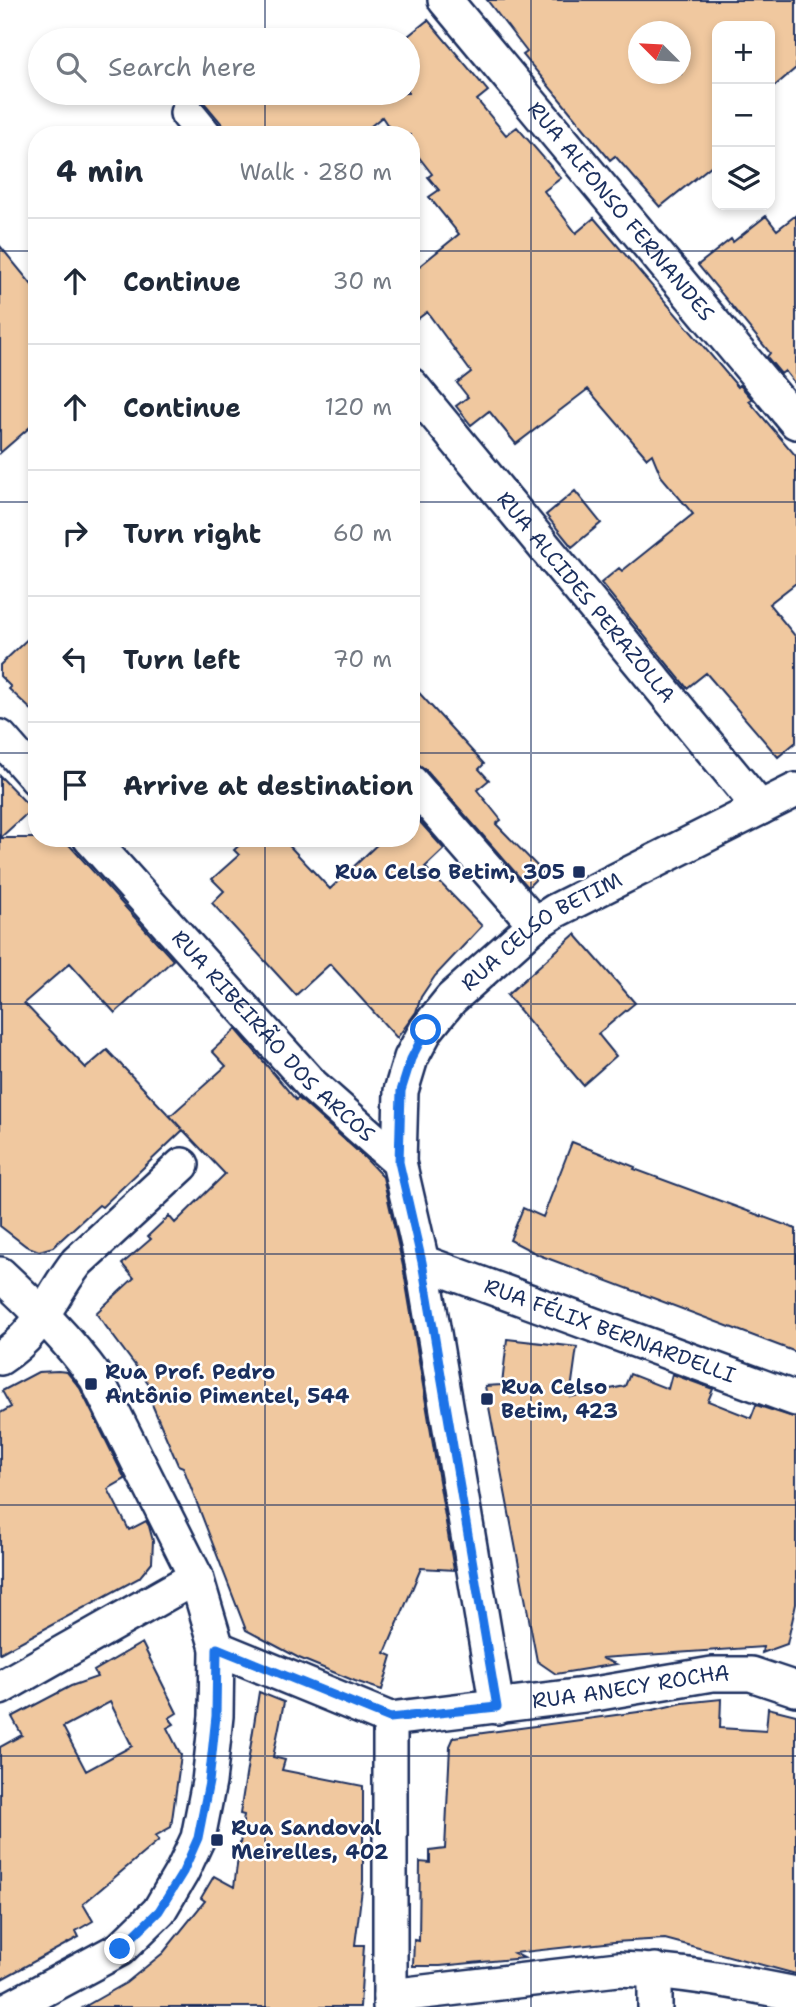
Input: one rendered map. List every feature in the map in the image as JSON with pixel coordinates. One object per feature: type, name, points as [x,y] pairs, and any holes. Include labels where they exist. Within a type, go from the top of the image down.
[{"type":"street","name":"RUA ALFONSO FERNANDES","points":[[445,0],[796,422]]},
{"type":"street","name":"RUA ALCIDES PERAZOLLA","points":[[420,396],[760,808]]},
{"type":"street","points":[[0,737],[28,769]]},
{"type":"street","name":"RUA CELSO BETIM","points":[[399,1162],[401,1091],[411,1059],[426,1030],[451,999],[535,924],[555,911],[796,790]]},
{"type":"street","points":[[420,792],[535,924]]},
{"type":"street","name":"RUA RIBEIRÃO DOS ARCOS","points":[[98,847],[312,1085],[399,1162]]},
{"type":"street","points":[[399,1162],[422,1262],[497,1707]]},
{"type":"street","points":[[0,1358],[16,1348],[44,1315],[63,1279],[77,1262],[182,1165]]},
{"type":"street","name":"RUA FÉLIX BERNARDELLI","points":[[422,1262],[796,1399]]},
{"type":"street","points":[[0,1274],[75,1348],[96,1378],[196,1577],[217,1648],[216,1716],[209,1782],[198,1838],[183,1872],[159,1911],[120,1949],[12,2007]]},
{"type":"street","points":[[0,1688],[196,1577]]},
{"type":"street","name":"RUA ANECY ROCHA","points":[[217,1648],[390,1718],[600,1693],[712,1674],[751,1674],[796,1689]]},
{"type":"street","points":[[390,1718],[390,2002],[618,1969],[709,1976],[796,1994]]},
{"type":"street","points":[[655,1970],[656,2007]]},
{"type":"building","points":[[487,0],[796,0],[796,68],[775,86],[775,21],[712,21],[712,165],[660,207],[615,156],[610,160],[523,55],[527,52]]},
{"type":"building","points":[[428,20],[488,91],[477,100],[506,135],[517,127],[561,178],[544,191],[576,233],[594,218],[738,387],[740,385],[752,399],[749,401],[796,456],[796,583],[769,604],[796,637],[796,742],[778,757],[706,673],[687,688],[601,583],[619,568],[622,571],[693,514],[661,476],[652,454],[647,458],[588,389],[516,444],[489,411],[471,425],[456,406],[468,397],[457,383],[471,372],[427,312],[420,317],[420,266],[459,234],[429,197],[439,190],[428,177],[432,174],[420,159],[420,126],[388,126],[382,117],[371,126],[224,126],[206,105],[420,105],[418,28]]},
{"type":"building","points":[[796,215],[796,385],[785,371],[781,374],[767,357],[770,353],[698,265],[766,216],[777,230]]},
{"type":"building","points":[[0,246],[28,280],[28,429],[0,453]]},
{"type":"building","points":[[575,491],[601,523],[572,547],[546,515]]},
{"type":"building","points":[[28,639],[28,707],[9,689],[11,687],[0,676],[0,665]]},
{"type":"building","points":[[420,694],[484,764],[479,769],[489,780],[477,790],[501,820],[496,824],[543,872],[528,887],[420,765]]},
{"type":"building","points":[[0,776],[28,805],[28,813],[0,838]]},
{"type":"building","points":[[420,822],[444,849],[425,867],[482,926],[435,976],[421,997],[416,1012],[397,1038],[330,964],[296,995],[212,903],[224,891],[212,879],[239,855],[234,850],[237,847],[290,847],[330,889],[374,847],[420,847]]},
{"type":"building","points":[[0,838],[28,838],[28,847],[71,847],[173,960],[115,1013],[70,963],[24,1003],[86,1068],[107,1050],[182,1129],[170,1116],[226,1066],[212,1051],[236,1029],[296,1100],[298,1098],[383,1177],[403,1266],[454,1570],[421,1568],[385,1653],[392,1656],[382,1690],[299,1658],[246,1630],[183,1467],[178,1465],[151,1402],[158,1396],[96,1313],[134,1278],[122,1264],[151,1239],[148,1236],[169,1216],[175,1223],[225,1174],[183,1130],[102,1207],[99,1205],[53,1247],[39,1251],[26,1246],[0,1226]]},
{"type":"building","points":[[575,934],[635,1003],[598,1034],[616,1056],[583,1085],[507,995]]},
{"type":"building","points":[[572,1142],[635,1167],[634,1169],[796,1229],[796,1352],[539,1255],[510,1240],[523,1208],[543,1217]]},
{"type":"building","points":[[507,1339],[577,1347],[570,1397],[625,1386],[630,1374],[668,1389],[672,1374],[713,1389],[708,1401],[751,1418],[756,1405],[796,1418],[796,1604],[787,1644],[762,1653],[763,1647],[601,1658],[616,1664],[556,1674],[537,1661],[485,1386],[502,1385]]},
{"type":"building","points":[[38,1372],[67,1372],[80,1388],[125,1479],[108,1489],[129,1530],[146,1521],[149,1526],[153,1541],[152,1562],[139,1578],[0,1653],[0,1413],[11,1407],[2,1391]]},
{"type":"building","points":[[142,1643],[177,1713],[169,1718],[174,1724],[167,1728],[181,1755],[171,1827],[155,1836],[159,1840],[83,1904],[93,1921],[76,1931],[79,1937],[0,1980],[0,1747],[22,1735],[12,1717],[71,1686],[97,1677],[94,1671]],"holes":[[[110,1702],[132,1746],[86,1771],[63,1727]]]},
{"type":"building","points":[[259,1692],[284,1702],[273,1757],[285,1760],[282,1770],[363,1786],[363,1881],[355,1945],[364,1945],[360,2007],[84,2007],[126,1983],[163,1953],[205,1901],[201,1898],[214,1876],[234,1887],[244,1815],[240,1814]]},
{"type":"building","points":[[721,1699],[720,1728],[766,1731],[768,1708],[796,1715],[796,1974],[665,1939],[514,1953],[524,1958],[413,1966],[414,1940],[419,1941],[420,1862],[430,1863],[430,1851],[445,1849],[450,1746],[454,1737]]},
{"type":"place","name":"Rua Celso Betim, 305","points":[[579,872]]},
{"type":"place","name":"Rua Prof. Pedro Antônio Pimentel, 544","points":[[91,1384]]},
{"type":"place","name":"Rua Celso Betim, 423","points":[[487,1399]]},
{"type":"place","name":"Rua Sandoval Meirelles, 402","points":[[217,1840]]},
{"type":"route","points":[[120,1949],[159,1911],[183,1872],[198,1838],[209,1782],[216,1716],[217,1648],[390,1718],[497,1707],[422,1262],[399,1162],[401,1091],[411,1059],[426,1030]]}]
